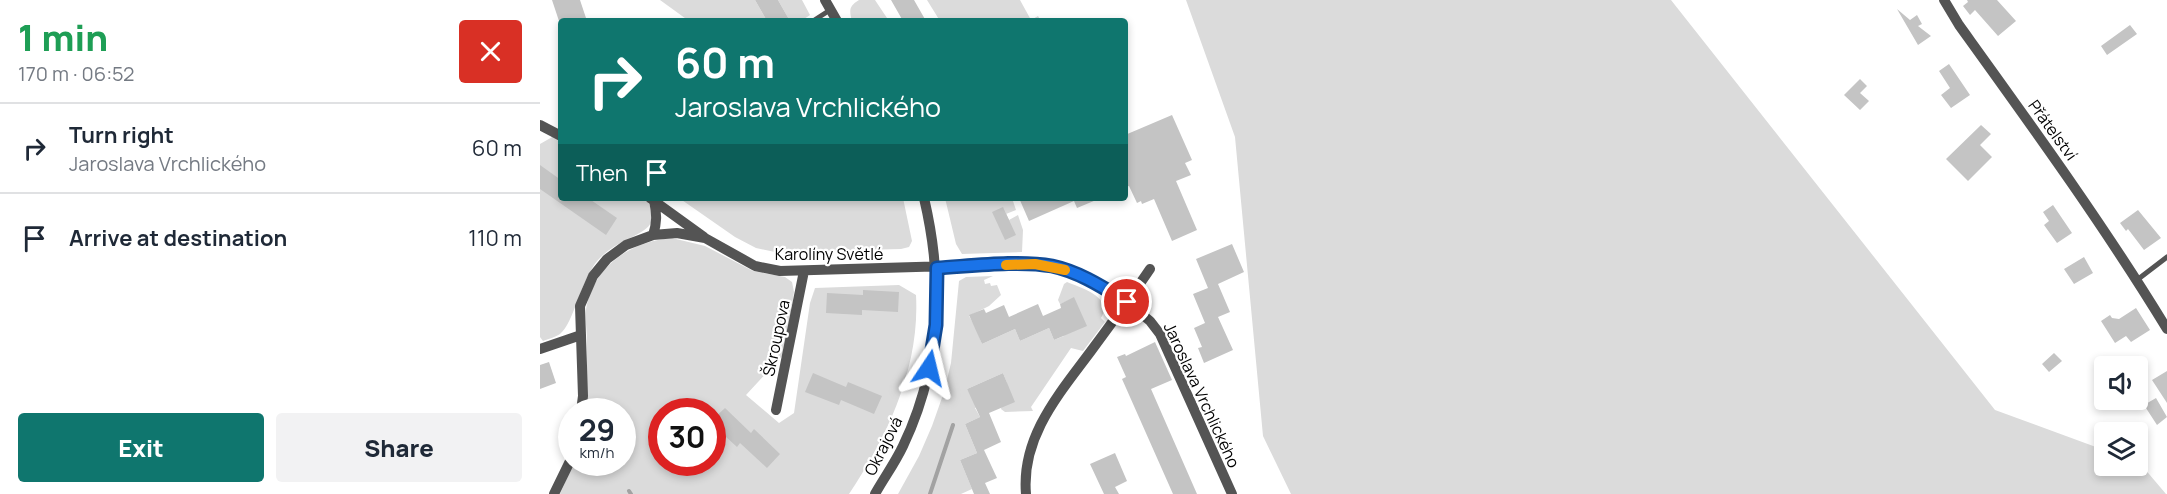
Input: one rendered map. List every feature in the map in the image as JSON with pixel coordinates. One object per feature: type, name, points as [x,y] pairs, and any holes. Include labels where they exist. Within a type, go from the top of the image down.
[{"type":"street","name":"Přátelství","points":[[1944,0],[2064,171],[2167,329]]},
{"type":"street","points":[[540,125],[558,134]]},
{"type":"street","points":[[652,201],[657,212],[657,224],[653,235]]},
{"type":"street","points":[[653,201],[705,238]]},
{"type":"street","name":"Okrajová","points":[[875,494],[903,446],[925,389],[936,325],[937,268],[925,201]]},
{"type":"street","name":"Karolíny Světlé","points":[[583,398],[580,306],[593,276],[607,259],[626,245],[653,235],[677,233],[705,238],[755,266],[780,271],[937,268]]},
{"type":"street","name":"Jaroslava Vrchlického","points":[[937,268],[1018,264],[1052,266],[1083,277],[1127,302],[1150,321],[1160,334],[1232,494]]},
{"type":"street","points":[[1026,494],[1028,458],[1041,422],[1150,269]]},
{"type":"street","name":"Škroupova","points":[[776,410],[804,271]]},
{"type":"street","points":[[540,348],[581,335]]},
{"type":"street","points":[[554,494],[563,476]]},
{"type":"lane","points":[[816,18],[828,5]]},
{"type":"lane","points":[[2137,280],[2167,257]]},
{"type":"shaded area","points":[[660,0],[755,0],[765,18],[685,18]]},
{"type":"shaded area","points":[[778,0],[802,0],[810,15],[806,18],[788,18]]},
{"type":"shaded area","points":[[859,0],[875,0],[887,18],[851,18],[853,4]]},
{"type":"shaded area","points":[[927,0],[1020,0],[1030,18],[938,18]]},
{"type":"shaded area","points":[[1186,0],[1671,0],[1995,410],[2094,446],[2094,476],[2148,476],[2148,473],[2166,494],[1291,494],[1263,436],[1235,137]]},
{"type":"shaded area","points":[[554,136],[558,138],[558,201],[647,201],[652,214],[647,228],[612,248],[598,260],[587,278],[565,328],[558,335],[543,341],[540,337],[540,144]]},
{"type":"shaded area","points":[[683,201],[904,201],[912,241],[909,247],[901,249],[775,252],[756,248],[735,237]]},
{"type":"shaded area","points":[[946,201],[1013,201],[1016,210],[1006,214],[1009,220],[1018,215],[1023,230],[1022,252],[962,254],[956,244]]},
{"type":"shaded area","points":[[672,238],[705,246],[753,271],[785,277],[792,282],[794,292],[785,353],[746,395],[779,423],[794,413],[810,303],[815,288],[899,285],[916,295],[913,348],[899,400],[876,449],[849,494],[560,494],[568,476],[636,476],[636,398],[586,398],[586,309],[592,290],[608,266],[618,257],[644,244]]},
{"type":"shaded area","points":[[993,276],[984,280],[985,284],[997,285],[1001,295],[989,306],[969,316],[979,333],[982,344],[1015,329],[1020,341],[1049,328],[1054,340],[1064,336],[1074,298],[1060,304],[1058,300],[1067,282],[1087,290],[1100,299],[1104,311],[1101,318],[1105,322],[1083,351],[1071,348],[1031,407],[1033,411],[1005,412],[1001,409],[1007,383],[1003,373],[967,389],[980,417],[965,424],[977,453],[960,460],[972,489],[961,494],[898,494],[919,456],[944,392],[951,363],[959,281],[966,277]]},
{"type":"building","points":[[552,0],[580,0],[586,18],[558,18]]},
{"type":"building","points":[[755,0],[778,0],[788,18],[765,18]]},
{"type":"building","points":[[891,0],[914,0],[924,18],[901,18]]},
{"type":"building","points":[[1967,0],[1997,0],[2016,21],[1998,36],[1975,10],[1970,15],[1963,6],[1968,2]]},
{"type":"building","points":[[1897,9],[1910,20],[1917,15],[1922,24],[1918,26],[1931,36],[1918,45]]},
{"type":"building","points":[[2130,25],[2137,34],[2107,55],[2101,46]]},
{"type":"building","points":[[1949,64],[1970,95],[1951,108],[1941,95],[1950,88],[1939,71]]},
{"type":"building","points":[[1860,79],[1867,86],[1860,93],[1869,101],[1860,110],[1844,95]]},
{"type":"building","points":[[1172,115],[1192,160],[1185,163],[1191,175],[1176,181],[1197,230],[1172,241],[1154,199],[1142,204],[1141,201],[1137,203],[1128,186],[1128,134]]},
{"type":"building","points":[[1981,125],[1991,134],[1980,145],[1992,157],[1968,181],[1946,159]]},
{"type":"building","points":[[540,165],[558,178],[558,201],[592,201],[617,218],[606,235],[540,189]]},
{"type":"building","points":[[1020,201],[1074,201],[1029,221]]},
{"type":"building","points":[[1074,201],[1094,201],[1077,208]]},
{"type":"building","points":[[2053,205],[2072,233],[2057,243],[2044,225],[2049,221],[2043,212]]},
{"type":"building","points":[[1003,207],[1016,235],[1005,240],[992,212]]},
{"type":"building","points":[[2138,210],[2161,238],[2144,250],[2128,229],[2126,231],[2120,223]]},
{"type":"building","points":[[1232,244],[1244,272],[1218,284],[1230,312],[1218,317],[1233,350],[1204,363],[1198,348],[1202,347],[1194,328],[1205,323],[1193,294],[1208,288],[1196,259]]},
{"type":"building","points":[[2084,257],[2093,273],[2074,284],[2064,269]]},
{"type":"building","points":[[863,290],[899,292],[898,312],[862,310],[862,315],[826,313],[827,293],[863,295]]},
{"type":"building","points":[[1074,297],[1087,326],[1054,340],[1049,328],[1020,341],[1015,329],[982,344],[969,315],[984,309],[986,313],[1004,305],[1009,317],[1038,304],[1043,316],[1061,308],[1060,304]]},
{"type":"building","points":[[2136,308],[2150,330],[2131,342],[2126,336],[2115,343],[2101,321],[2110,315],[2112,318],[2119,319]]},
{"type":"building","points":[[1155,342],[1172,380],[1151,389],[1197,494],[1173,494],[1122,379],[1126,377],[1117,357],[1125,354],[1126,356]]},
{"type":"building","points":[[2054,353],[2062,361],[2049,372],[2042,364]]},
{"type":"building","points":[[549,362],[556,383],[540,389],[540,365]]},
{"type":"building","points":[[2167,371],[2167,403],[2152,380]]},
{"type":"building","points":[[813,373],[846,387],[848,382],[882,396],[874,414],[841,400],[839,405],[805,392]]},
{"type":"building","points":[[1003,373],[1015,402],[989,413],[1001,442],[984,450],[997,478],[985,483],[990,494],[974,494],[960,460],[977,453],[965,424],[980,417],[967,389]]},
{"type":"building","points":[[2156,398],[2167,417],[2157,425],[2147,410],[2148,403]]},
{"type":"building","points":[[726,409],[751,433],[754,429],[780,454],[767,468],[740,443],[737,447],[726,437]]},
{"type":"building","points":[[1115,453],[1127,481],[1115,487],[1119,494],[1104,494],[1090,464]]},
{"type":"waterway","points":[[930,494],[953,425]]},
{"type":"slow traffic","points":[[1006,265],[1035,264],[1065,270]]},
{"type":"route","points":[[929,368],[936,325],[937,268],[1018,264],[1052,266],[1083,277],[1127,302]]}]
